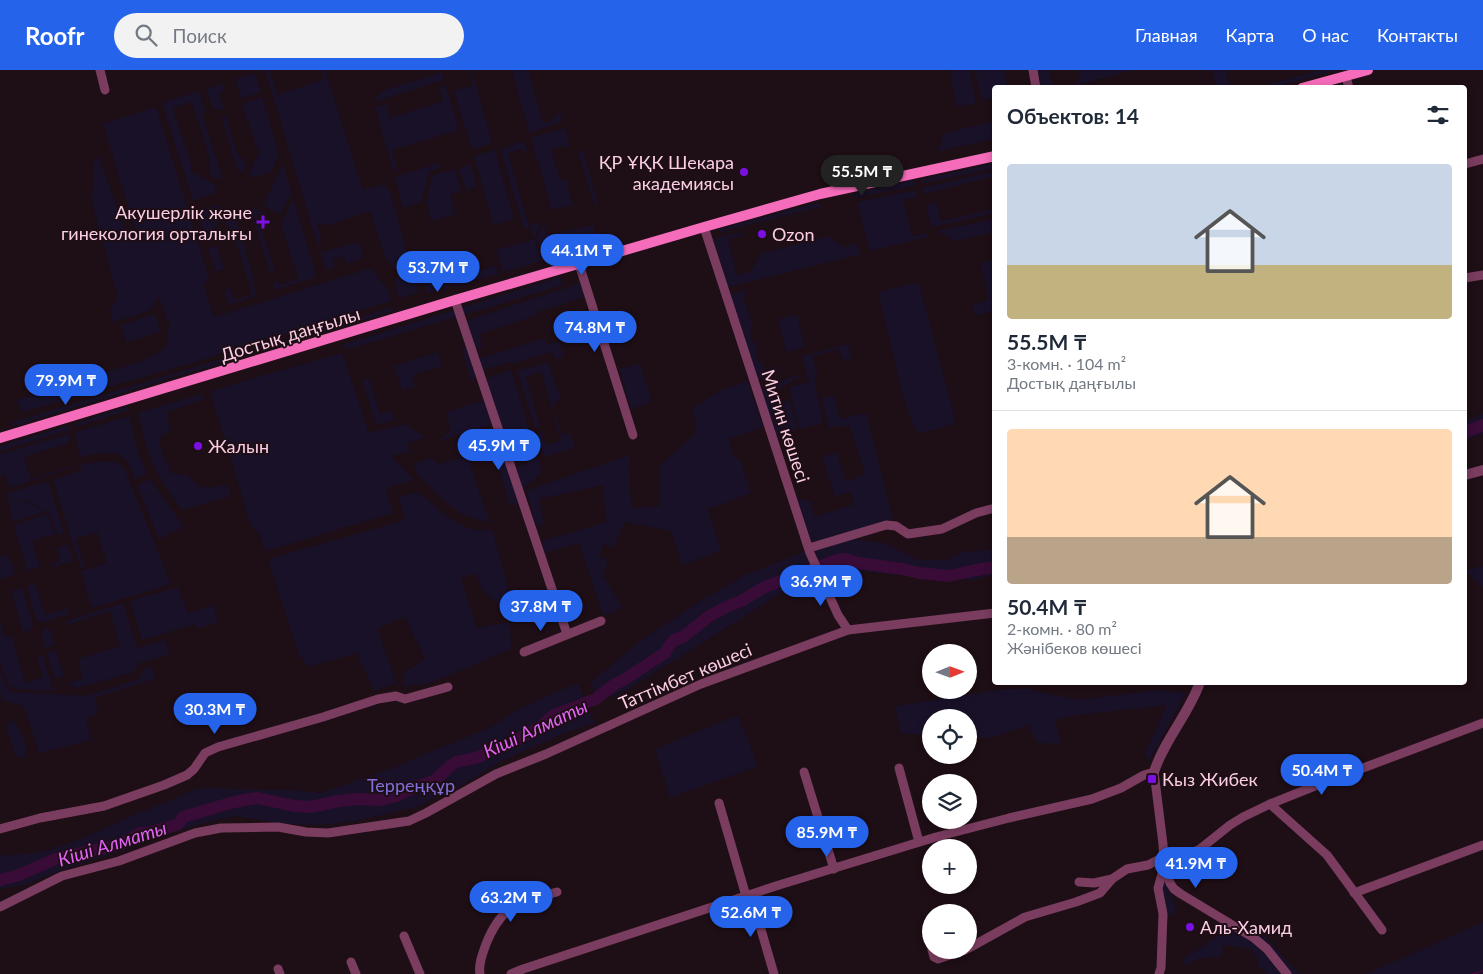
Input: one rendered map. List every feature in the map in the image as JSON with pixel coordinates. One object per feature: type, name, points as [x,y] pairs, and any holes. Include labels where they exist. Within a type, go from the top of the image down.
[{"type":"main road","points":[[1314,85],[1368,70]]},
{"type":"main road","name":"Достық даңғылы","points":[[0,438],[455,300],[820,194],[992,157]]},
{"type":"street","points":[[100,70],[105,90]]},
{"type":"street","points":[[1033,70],[1036,85]]},
{"type":"street","points":[[1346,77],[1348,85]]},
{"type":"street","points":[[1467,163],[1483,159]]},
{"type":"street","name":"Митин көшесі","points":[[704,227],[813,561],[838,615],[848,630]]},
{"type":"street","points":[[579,264],[634,435]]},
{"type":"street","points":[[1467,278],[1483,275]]},
{"type":"street","points":[[455,300],[567,634]]},
{"type":"street","points":[[1467,474],[1483,470]]},
{"type":"street","points":[[809,548],[886,525],[896,526],[908,534],[930,532],[942,529],[976,513],[992,509]]},
{"type":"street","name":"Таттімбет көшесі","points":[[0,906],[62,876],[119,861],[195,833],[221,828],[278,827],[306,832],[328,832],[409,821],[496,774],[546,754],[701,684],[848,630],[992,613]]},
{"type":"street","points":[[524,652],[601,621]]},
{"type":"street","points":[[1199,685],[1194,699],[1158,759],[1154,772],[1164,862],[1170,884],[1174,889],[1254,938],[1287,974]]},
{"type":"street","points":[[0,829],[40,818],[104,806],[164,785],[187,775],[205,753],[218,747],[378,699],[396,696],[405,699],[448,687]]},
{"type":"street","points":[[977,944],[1025,917],[1100,893],[1112,879],[1127,869],[1164,862],[1200,850],[1230,825],[1270,804],[1483,723]]},
{"type":"street","points":[[899,768],[919,842]]},
{"type":"street","points":[[804,772],[834,869]]},
{"type":"street","points":[[511,974],[523,968],[748,895],[919,842],[1092,799],[1154,772]]},
{"type":"street","points":[[720,803],[774,974]]},
{"type":"street","points":[[1270,804],[1327,855],[1382,930]]},
{"type":"street","points":[[1354,893],[1483,845]]},
{"type":"street","points":[[1160,974],[1163,914],[1158,888],[1164,862]]},
{"type":"street","points":[[1079,882],[1094,883],[1112,879]]},
{"type":"street","points":[[480,974],[482,954],[490,933],[499,918],[510,907],[557,892]]},
{"type":"street","points":[[404,936],[420,974]]},
{"type":"street","points":[[350,962],[356,974]]},
{"type":"green space","points":[[265,70],[273,70],[270,71],[278,95],[324,79],[321,70],[325,70],[363,190],[384,184],[390,192],[419,293],[399,298],[394,281],[399,274],[385,258],[370,211],[328,225],[317,224],[322,242],[318,246]]},
{"type":"green space","points":[[469,70],[472,70],[492,143],[472,150],[454,91],[473,85]]},
{"type":"green space","points":[[512,70],[528,70],[543,123],[554,120],[553,116],[560,113],[563,121],[529,133]]},
{"type":"green space","points":[[970,70],[976,103],[957,107],[950,72]]},
{"type":"green space","points":[[975,70],[1004,70],[1007,85],[992,85],[992,98],[982,100]]},
{"type":"green space","points":[[1037,70],[1049,70],[1053,85],[1041,85]]},
{"type":"green space","points":[[1082,70],[1134,70],[1076,85]]},
{"type":"green space","points":[[1212,70],[1226,70],[1230,85],[1216,85]]},
{"type":"green space","points":[[1322,70],[1331,70],[1331,72],[1282,85],[1266,85]]},
{"type":"green space","points":[[442,72],[444,80],[374,102],[380,93],[385,90]]},
{"type":"green space","points":[[255,73],[261,92],[241,99],[235,79]]},
{"type":"green space","points":[[222,83],[224,92],[219,94],[224,109],[218,110],[212,107],[206,89]]},
{"type":"green space","points":[[446,85],[459,130],[392,150],[397,170],[393,171],[375,107],[386,104],[390,118],[443,101],[439,87]]},
{"type":"green space","points":[[199,91],[205,110],[203,116],[222,176],[218,180],[210,176],[210,160],[192,102],[173,108],[192,168],[191,171],[216,185],[215,193],[193,201],[162,103]]},
{"type":"green space","points":[[262,97],[279,154],[271,172],[253,178],[249,174],[260,151],[257,148],[242,104]]},
{"type":"green space","points":[[156,107],[210,281],[203,283],[214,317],[371,268],[389,292],[391,301],[195,362],[22,412],[16,400],[142,361],[166,348],[169,324],[159,297],[149,311],[113,322],[109,310],[118,298],[92,203],[94,158],[99,157],[129,240],[138,238],[103,124]]},
{"type":"green space","points":[[226,115],[237,153],[247,164],[243,172],[238,171],[221,117]]},
{"type":"green space","points":[[992,122],[992,140],[937,151],[942,143],[941,134]]},
{"type":"green space","points":[[565,128],[570,146],[563,148],[562,145],[551,149],[560,180],[566,179],[573,205],[552,210],[531,138]]},
{"type":"green space","points":[[524,141],[527,150],[524,154],[522,149],[508,153],[529,226],[542,222],[534,239],[530,227],[524,229],[500,149]]},
{"type":"green space","points":[[495,150],[514,219],[493,225],[474,156]]},
{"type":"green space","points":[[583,150],[599,208],[593,202],[578,152]]},
{"type":"green space","points":[[439,163],[441,168],[430,171],[421,202],[403,208],[395,177]]},
{"type":"green space","points":[[283,164],[292,193],[280,215],[263,205]]},
{"type":"green space","points":[[471,164],[477,187],[466,190],[459,168]]},
{"type":"green space","points":[[992,164],[992,169],[920,184],[921,179]]},
{"type":"green space","points":[[455,169],[461,191],[450,195],[456,214],[431,221],[426,202],[433,175]]},
{"type":"green space","points":[[992,172],[992,177],[924,194],[922,188]]},
{"type":"green space","points":[[914,180],[916,185],[856,198],[855,193]]},
{"type":"green space","points":[[916,190],[917,197],[903,200],[912,236],[926,233],[928,237],[870,251],[857,202]]},
{"type":"green space","points":[[293,199],[316,273],[313,278],[275,290],[273,282],[277,280],[279,285],[298,279],[281,225]]},
{"type":"green space","points":[[819,202],[820,207],[720,232],[720,229]]},
{"type":"green space","points":[[937,202],[941,221],[992,210],[992,214],[931,227],[926,205]]},
{"type":"green space","points":[[218,205],[224,211],[211,236],[204,233],[197,211]]},
{"type":"green space","points":[[254,207],[263,212],[260,226],[275,271],[270,273],[250,211]]},
{"type":"green space","points":[[229,214],[235,215],[255,281],[253,282],[257,296],[229,305],[224,290],[230,288],[234,300],[252,294],[233,233],[225,222]]},
{"type":"green space","points":[[992,220],[992,233],[954,241],[937,231]]},
{"type":"green space","points":[[544,223],[547,235],[593,225],[598,243],[544,260],[537,239]]},
{"type":"green space","points":[[741,232],[742,236],[728,239],[737,275],[750,272],[762,253],[829,236],[843,247],[857,243],[861,254],[727,287],[714,239]]},
{"type":"green space","points":[[534,239],[541,261],[503,272],[496,250]]},
{"type":"green space","points":[[359,241],[364,258],[346,264],[343,256],[333,259],[335,267],[326,270],[320,253]]},
{"type":"green space","points":[[217,246],[224,269],[216,272],[208,248]]},
{"type":"green space","points":[[421,255],[427,276],[431,275],[434,288],[447,284],[449,288],[426,293],[417,256]]},
{"type":"green space","points":[[992,260],[992,311],[975,316],[972,305],[988,300],[981,263]]},
{"type":"green space","points":[[496,265],[498,274],[452,287],[449,277],[474,269],[477,271]]},
{"type":"green space","points":[[560,277],[563,285],[463,315],[460,308]]},
{"type":"green space","points":[[581,283],[585,297],[537,312],[535,316],[479,334],[483,347],[475,349],[466,321]]},
{"type":"green space","points":[[914,283],[920,287],[955,419],[953,424],[923,433],[915,430],[903,398],[879,294],[880,291]]},
{"type":"green space","points":[[748,290],[742,301],[746,303],[753,328],[750,330],[753,343],[756,342],[758,349],[755,350],[759,363],[762,362],[764,370],[779,366],[780,370],[757,380],[729,294]]},
{"type":"green space","points":[[393,307],[391,312],[14,426],[10,423]]},
{"type":"green space","points":[[454,310],[456,317],[349,349],[341,345]]},
{"type":"green space","points":[[155,314],[161,332],[126,342],[121,325]]},
{"type":"green space","points":[[797,315],[805,347],[786,352],[778,319]]},
{"type":"green space","points":[[545,338],[547,344],[559,341],[564,357],[555,359],[552,352],[483,370],[479,359]]},
{"type":"green space","points":[[848,344],[852,358],[842,360],[839,349],[813,356],[818,378],[814,379],[823,423],[799,429],[789,387],[809,382],[802,356]]},
{"type":"green space","points":[[467,347],[475,375],[472,384],[461,349]]},
{"type":"green space","points":[[438,352],[442,366],[412,375],[415,387],[402,391],[394,366]]},
{"type":"green space","points":[[342,353],[369,433],[405,424],[425,438],[407,443],[410,452],[391,456],[414,480],[386,488],[393,513],[266,551],[258,532],[251,526],[210,391]]},
{"type":"green space","points":[[548,362],[561,400],[553,403],[554,409],[552,410],[541,372],[526,377],[540,426],[535,428],[517,371]]},
{"type":"green space","points":[[640,363],[652,402],[631,409],[619,369]]},
{"type":"green space","points":[[511,370],[542,472],[523,489],[517,467],[528,463],[522,446],[511,450],[509,448],[486,379]]},
{"type":"green space","points":[[799,374],[799,377],[773,392],[776,404],[790,400],[797,429],[776,435],[761,390]]},
{"type":"green space","points":[[369,378],[380,414],[392,411],[395,420],[376,425],[362,380]]},
{"type":"green space","points":[[748,381],[763,427],[728,439],[735,459],[740,460],[751,493],[708,509],[721,551],[683,565],[671,531],[625,522],[613,548],[604,544],[599,556],[608,560],[603,575],[622,608],[603,616],[579,543],[545,553],[542,541],[606,522],[603,485],[539,499],[544,523],[537,527],[526,491],[629,455],[631,509],[660,506],[659,466],[697,432],[692,408],[723,389]]},
{"type":"green space","points":[[202,394],[205,399],[167,412],[170,432],[162,434],[159,444],[171,473],[186,475],[200,487],[215,487],[227,484],[231,496],[182,510],[152,463],[138,413]]},
{"type":"green space","points":[[834,396],[840,419],[866,413],[893,518],[812,544],[797,498],[816,503],[811,504],[815,517],[854,504],[850,492],[835,497],[822,457],[836,452],[846,481],[865,474],[849,425],[842,427],[841,425],[829,429],[822,398]]},
{"type":"green space","points":[[485,400],[493,424],[439,441],[451,429],[446,412]]},
{"type":"green space","points":[[128,406],[129,410],[76,427],[76,423]]},
{"type":"green space","points":[[1483,414],[1483,434],[1467,440],[1467,421]]},
{"type":"green space","points":[[129,416],[139,454],[147,473],[135,480],[124,458],[120,455],[103,453],[80,457],[77,445],[76,432]]},
{"type":"green space","points":[[557,417],[562,435],[570,433],[575,448],[544,457],[537,433],[542,432],[546,445],[561,440],[554,418]]},
{"type":"green space","points":[[69,425],[69,430],[0,451],[0,446]]},
{"type":"green space","points":[[69,434],[69,443],[24,457],[31,479],[72,466],[74,462],[73,467],[9,488],[5,475],[0,476],[0,454]]},
{"type":"green space","points":[[496,436],[519,503],[510,506],[489,438]]},
{"type":"green space","points":[[468,456],[490,522],[464,515],[448,504],[417,474],[414,464],[431,458],[439,464]]},
{"type":"green space","points":[[105,461],[119,463],[125,470],[171,584],[92,608],[81,571],[107,563],[97,532],[76,539],[85,567],[81,569],[53,480],[78,472],[81,470],[81,464]]},
{"type":"green space","points":[[150,479],[184,527],[159,539],[137,486]]},
{"type":"green space","points":[[48,481],[64,533],[57,535],[52,518],[47,512],[28,500],[7,500],[7,493]]},
{"type":"green space","points":[[417,492],[443,513],[465,527],[477,530],[492,530],[513,603],[511,615],[482,590],[476,573],[461,578],[477,628],[509,622],[512,649],[430,683],[404,686],[404,672],[425,659],[405,617],[377,628],[396,683],[374,691],[357,653],[308,667],[298,653],[268,559],[405,520],[399,497]]},
{"type":"green space","points":[[8,501],[27,501],[45,512],[13,522]]},
{"type":"green space","points":[[47,514],[55,534],[32,541],[40,567],[27,571],[14,525]]},
{"type":"green space","points":[[853,539],[884,543],[918,560],[946,560],[963,552],[992,549],[992,575],[973,580],[935,579],[859,571],[823,572],[814,549]]},
{"type":"green space","points":[[68,544],[73,561],[52,567],[51,563],[60,561],[56,548]]},
{"type":"green space","points":[[806,551],[816,576],[800,581],[629,689],[597,703],[591,682],[639,642],[696,604],[743,576]]},
{"type":"green space","points":[[8,555],[15,574],[0,579],[0,557]]},
{"type":"green space","points":[[1483,566],[1483,587],[1467,573],[1467,570]]},
{"type":"green space","points":[[35,584],[45,615],[67,608],[69,614],[42,623],[36,619],[27,586]]},
{"type":"green space","points":[[178,587],[188,613],[213,605],[218,622],[197,629],[195,624],[142,640],[130,601]]},
{"type":"green space","points":[[22,588],[33,624],[30,631],[23,632],[11,591]]},
{"type":"green space","points":[[123,603],[137,648],[165,640],[169,654],[139,663],[134,672],[77,688],[67,684],[83,678],[78,659],[120,646],[110,611],[67,625],[66,621]]},
{"type":"green space","points":[[0,620],[5,638],[12,636],[25,683],[43,677],[37,656],[42,654],[53,691],[16,689],[9,686],[0,662]]},
{"type":"green space","points":[[45,627],[52,631],[51,634],[55,645],[45,648],[41,634]]},
{"type":"green space","points":[[56,650],[64,676],[55,679],[47,653]]},
{"type":"green space","points":[[151,666],[155,679],[95,697],[98,714],[86,718],[91,740],[39,753],[24,706],[2,700],[0,694],[0,669],[6,685],[13,692],[87,696],[139,679],[145,668]]},
{"type":"green space","name":"Терреңқұр","points":[[578,683],[595,723],[562,734],[500,762],[456,788],[416,807],[355,821],[320,825],[287,824],[234,816],[192,826],[24,885],[0,889],[0,856],[43,852],[82,839],[199,788],[296,790],[321,793],[392,768],[491,727],[520,708]]},
{"type":"green space","points":[[1026,688],[1079,700],[1158,690],[1186,693],[1148,763],[1145,753],[1167,705],[1070,716],[1055,720],[1061,744],[1038,743],[1028,725],[991,738],[977,738],[977,709],[922,709],[922,735],[901,733],[895,706],[940,699],[978,699],[978,693]]},
{"type":"green space","points":[[738,715],[758,766],[670,798],[655,749]]},
{"type":"green space","points":[[9,721],[13,721],[21,733],[26,749],[25,758],[22,759],[16,756],[6,728]]},
{"type":"green space","points":[[1164,873],[1176,910],[1173,914],[1168,915],[1162,893]]},
{"type":"green space","points":[[1483,922],[1483,974],[1367,974]]},
{"type":"green space","points":[[1241,924],[1264,935],[1299,974],[1266,974],[1262,968],[1258,968],[1258,959],[1251,949],[1223,945],[1222,956],[1197,959],[1187,965],[1181,960],[1228,930]]},
{"type":"waterway","name":"Кіші Алматы","points":[[1467,431],[1483,425]]},
{"type":"waterway","name":"Кіші Алматы","points":[[0,880],[16,876],[58,858],[118,845],[140,833],[147,833],[178,824],[183,817],[234,802],[257,798],[295,806],[310,807],[339,801],[358,799],[381,800],[397,796],[434,781],[456,762],[479,757],[509,744],[539,728],[554,715],[596,699],[615,684],[665,653],[674,640],[683,637],[708,617],[726,607],[741,601],[765,587],[838,560],[845,559],[919,573],[949,576],[992,567]]},
{"type":"waterway","points":[[1473,974],[1483,971]]},
{"type":"place","name":"ҚР ҰҚК Шекара академиясы","points":[[744,172]]},
{"type":"place","name":"Акушерлік және гинекология орталығы","points":[[263,222]]},
{"type":"place","name":"Ozon","points":[[762,234]]},
{"type":"place","name":"Жалын","points":[[198,446]]},
{"type":"place","name":"Кыз Жибек","points":[[1152,779]]},
{"type":"place","name":"Аль-Хамид","points":[[1190,927]]}]
